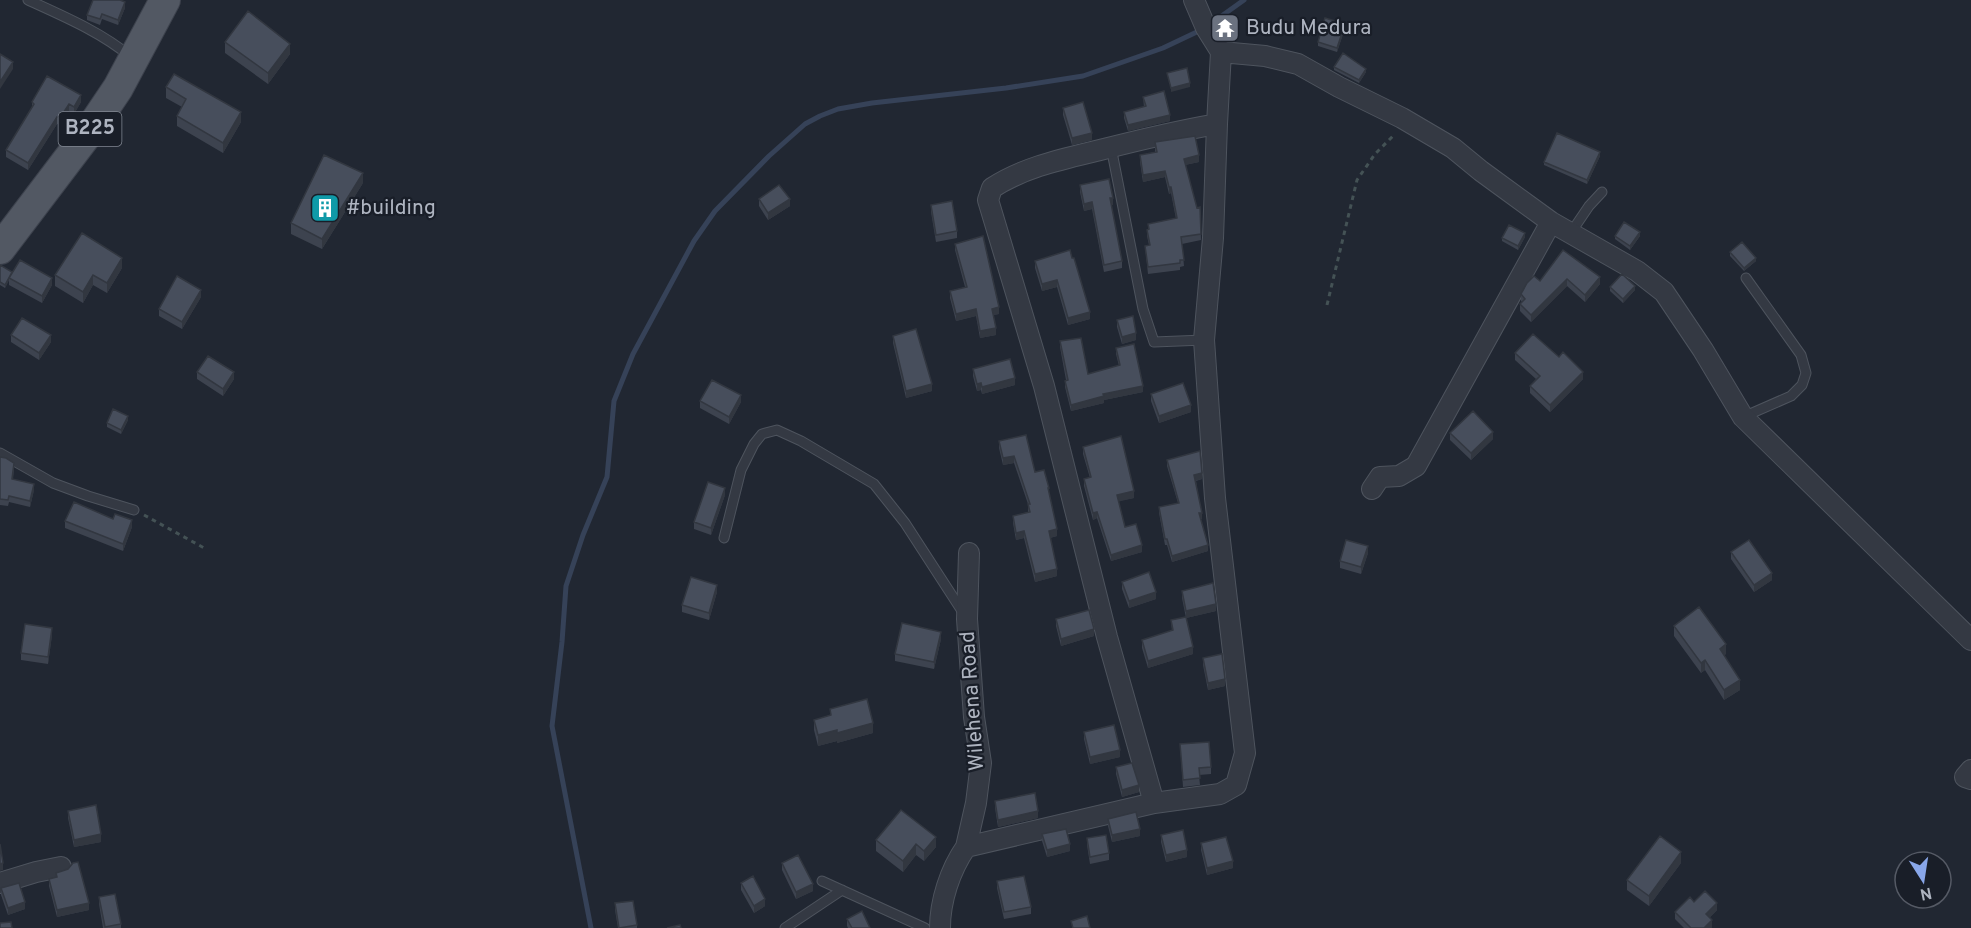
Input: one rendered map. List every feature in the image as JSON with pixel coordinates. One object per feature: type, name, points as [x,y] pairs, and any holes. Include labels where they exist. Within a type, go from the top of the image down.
[{"type":"main road","name":"B225","points":[[0,249],[85,137],[134,60],[165,0]]},
{"type":"street","points":[[966,847],[1154,803],[1220,794],[1236,785],[1245,753],[1215,498],[1204,340],[1213,238],[1221,52],[1206,28],[1194,0]]},
{"type":"street","points":[[1221,52],[1265,56],[1298,64],[1407,122],[1453,148],[1551,222],[1637,271],[1664,292],[1703,350],[1743,417],[1971,640]]},
{"type":"street","points":[[1154,803],[1107,637],[1044,386],[988,200],[992,188],[1007,178],[1047,163],[1168,132],[1217,124]]},
{"type":"street","points":[[1372,489],[1380,477],[1399,476],[1416,466],[1551,222]]},
{"type":"street","name":"Wilehena Road","points":[[940,928],[940,909],[958,859],[966,847],[976,803],[981,763],[967,619],[969,553]]},
{"type":"street","points":[[1971,770],[1965,777],[1971,779]]},
{"type":"street","points":[[0,883],[61,867]]},
{"type":"lane","points":[[28,0],[117,45],[134,60]]},
{"type":"lane","points":[[1111,147],[1143,309],[1154,342],[1204,340]]},
{"type":"lane","points":[[1570,234],[1589,206],[1602,192]]},
{"type":"lane","points":[[1743,417],[1791,396],[1802,385],[1806,373],[1801,355],[1746,278]]},
{"type":"lane","points":[[724,538],[741,470],[754,444],[762,434],[777,430],[812,446],[874,484],[905,523],[967,619]]},
{"type":"lane","points":[[0,453],[54,483],[134,510]]},
{"type":"lane","points":[[822,881],[925,928]]},
{"type":"lane","points":[[785,928],[842,890]]},
{"type":"path","points":[[1327,305],[1357,180],[1375,154],[1407,122]]},
{"type":"path","points":[[134,510],[206,549]]},
{"type":"building","points":[[93,0],[125,2],[118,20],[102,14],[100,19],[87,15]]},
{"type":"building","points":[[248,11],[290,44],[268,73],[225,42]]},
{"type":"building","points":[[1325,18],[1345,24],[1337,48],[1318,42]]},
{"type":"building","points":[[1343,53],[1366,69],[1359,80],[1334,67]]},
{"type":"building","points":[[0,54],[13,62],[0,82]]},
{"type":"building","points":[[1187,68],[1190,83],[1171,88],[1167,73]]},
{"type":"building","points":[[174,74],[241,112],[223,143],[177,116],[186,99],[166,87]]},
{"type":"building","points":[[47,76],[81,95],[74,107],[69,104],[60,118],[57,117],[28,163],[6,150],[34,104],[32,102]]},
{"type":"building","points":[[1164,91],[1170,115],[1128,125],[1124,112],[1146,106],[1143,97]]},
{"type":"building","points":[[1083,102],[1092,133],[1072,138],[1063,108]]},
{"type":"building","points":[[1557,133],[1600,152],[1587,180],[1544,162]]},
{"type":"building","points":[[1195,136],[1199,155],[1184,159],[1197,208],[1200,207],[1201,234],[1181,237],[1184,260],[1180,260],[1180,263],[1148,267],[1145,246],[1150,245],[1148,224],[1177,218],[1171,187],[1169,187],[1165,171],[1143,175],[1140,155],[1157,152],[1155,142]]},
{"type":"building","name":"#building","points":[[324,155],[363,173],[322,239],[291,223]]},
{"type":"building","points":[[1109,179],[1113,198],[1110,198],[1122,261],[1104,265],[1092,202],[1084,204],[1080,185]]},
{"type":"building","points":[[779,185],[790,199],[768,213],[759,199]]},
{"type":"building","points":[[952,201],[957,231],[936,235],[931,205]]},
{"type":"building","points":[[1624,222],[1640,232],[1630,246],[1615,236]]},
{"type":"building","points":[[1509,225],[1525,233],[1518,246],[1502,238]]},
{"type":"building","points":[[82,233],[122,258],[107,283],[93,275],[83,292],[55,275]]},
{"type":"building","points":[[983,236],[999,307],[992,309],[996,328],[980,331],[976,309],[956,314],[950,291],[967,287],[955,244]]},
{"type":"building","points":[[1742,242],[1756,258],[1744,268],[1730,252]]},
{"type":"building","points":[[1070,250],[1090,312],[1068,318],[1057,280],[1042,284],[1035,261]]},
{"type":"building","points":[[1563,250],[1600,277],[1585,295],[1567,279],[1531,315],[1520,304],[1525,299],[1521,294],[1534,276],[1540,281]]},
{"type":"building","points":[[20,260],[52,278],[42,296],[9,278]]},
{"type":"building","points":[[0,265],[12,272],[5,285],[0,282]]},
{"type":"building","points":[[1622,274],[1635,286],[1623,299],[1610,287]]},
{"type":"building","points":[[177,276],[201,290],[182,322],[159,309]]},
{"type":"building","points":[[1133,316],[1136,333],[1122,337],[1117,320]]},
{"type":"building","points":[[22,318],[51,335],[39,353],[11,335]]},
{"type":"building","points":[[916,329],[932,384],[906,391],[893,336]]},
{"type":"building","points":[[1533,334],[1559,357],[1563,352],[1583,372],[1550,405],[1530,386],[1540,376],[1515,353]]},
{"type":"building","points":[[1081,338],[1088,374],[1120,365],[1116,348],[1134,344],[1143,386],[1103,394],[1104,396],[1071,405],[1065,381],[1068,380],[1060,341]]},
{"type":"building","points":[[208,356],[234,372],[223,389],[197,372]]},
{"type":"building","points":[[1010,359],[1015,378],[982,387],[981,383],[977,384],[973,369]]},
{"type":"building","points":[[712,380],[741,395],[729,417],[700,401]]},
{"type":"building","points":[[1183,383],[1191,405],[1159,416],[1151,394]]},
{"type":"building","points":[[113,409],[128,416],[121,430],[107,423]]},
{"type":"building","points":[[1473,411],[1493,432],[1471,453],[1450,433]]},
{"type":"building","points":[[1026,435],[1035,472],[1044,470],[1057,529],[1049,531],[1057,569],[1035,574],[1024,531],[1016,533],[1013,516],[1030,512],[1028,504],[1030,504],[1014,456],[1003,458],[999,441]]},
{"type":"building","points":[[1121,436],[1134,491],[1117,495],[1125,527],[1136,524],[1142,545],[1111,555],[1097,512],[1093,513],[1084,479],[1091,477],[1083,447]]},
{"type":"building","points":[[1200,451],[1202,473],[1194,475],[1202,513],[1199,513],[1208,545],[1172,556],[1167,539],[1165,539],[1159,507],[1179,503],[1167,460]]},
{"type":"building","points":[[0,457],[14,463],[12,479],[34,484],[30,501],[9,496],[8,500],[0,499]]},
{"type":"building","points":[[708,482],[725,488],[711,528],[694,522]]},
{"type":"building","points":[[74,502],[113,519],[115,514],[132,520],[123,544],[65,521]]},
{"type":"building","points":[[1346,540],[1368,546],[1361,567],[1340,561]]},
{"type":"building","points":[[1749,540],[1772,573],[1754,585],[1731,552]]},
{"type":"building","points":[[1149,572],[1156,592],[1129,601],[1122,582]]},
{"type":"building","points":[[691,577],[717,585],[709,613],[682,605]]},
{"type":"building","points":[[1213,583],[1216,604],[1186,611],[1182,591]]},
{"type":"building","points":[[1699,607],[1726,644],[1720,649],[1740,680],[1724,690],[1705,660],[1701,663],[1674,626]]},
{"type":"building","points":[[1089,610],[1094,629],[1061,639],[1056,619]]},
{"type":"building","points":[[1186,617],[1193,647],[1148,661],[1142,640],[1173,630],[1171,620]]},
{"type":"building","points":[[902,623],[941,632],[934,662],[895,654]]},
{"type":"building","points":[[25,624],[52,628],[48,657],[21,653]]},
{"type":"building","points":[[1222,654],[1225,679],[1208,683],[1203,658]]},
{"type":"building","points":[[867,699],[873,723],[837,733],[837,730],[818,735],[814,720],[831,715],[830,709]]},
{"type":"building","points":[[1114,725],[1120,750],[1090,757],[1084,732]]},
{"type":"building","points":[[1209,742],[1211,767],[1199,768],[1200,778],[1183,780],[1180,744]]},
{"type":"building","points":[[1132,763],[1139,785],[1122,790],[1116,767]]},
{"type":"building","points":[[1035,793],[1038,811],[998,820],[995,801]]},
{"type":"building","points":[[96,805],[101,834],[74,840],[68,811]]},
{"type":"building","points":[[901,810],[936,837],[924,851],[916,844],[903,861],[876,840]]},
{"type":"building","points":[[1136,812],[1140,829],[1112,835],[1108,819]]},
{"type":"building","points":[[1066,829],[1070,844],[1047,850],[1042,834]]},
{"type":"building","points":[[1183,830],[1187,850],[1166,855],[1161,835]]},
{"type":"building","points":[[1106,835],[1109,853],[1090,857],[1087,838]]},
{"type":"building","points":[[1660,836],[1681,852],[1649,896],[1627,880]]},
{"type":"building","points":[[1226,837],[1233,861],[1207,868],[1201,843]]},
{"type":"building","points":[[0,844],[3,863],[0,864]]},
{"type":"building","points":[[798,855],[813,884],[796,892],[782,863]]},
{"type":"building","points":[[78,862],[89,903],[57,910],[49,879],[57,877],[56,873]]},
{"type":"building","points":[[753,876],[765,899],[754,906],[741,883]]},
{"type":"building","points":[[1024,876],[1031,907],[1004,912],[997,881]]},
{"type":"building","points":[[19,883],[25,902],[8,908],[1,888]]},
{"type":"building","points":[[1705,891],[1717,903],[1706,914],[1712,920],[1704,928],[1691,928],[1675,912],[1690,897],[1694,902]]},
{"type":"building","points":[[115,894],[121,924],[105,927],[99,897]]},
{"type":"building","points":[[633,901],[637,925],[619,928],[615,903]]},
{"type":"building","points":[[862,911],[870,928],[852,928],[847,919]]},
{"type":"building","points":[[1087,916],[1090,928],[1073,928],[1071,921]]},
{"type":"building","points":[[11,922],[12,928],[0,928],[0,923]]},
{"type":"waterway","points":[[1209,25],[1244,0]]},
{"type":"waterway","points":[[591,928],[552,726],[566,586],[583,535],[607,477],[614,401],[633,354],[694,241],[715,211],[769,156],[805,124],[820,116],[838,109],[872,103],[1006,88],[1083,76],[1163,48],[1201,30]]},
{"type":"place","name":"Budu Medura","points":[[1225,28]]},
{"type":"place","name":"#building","points":[[325,208]]}]
